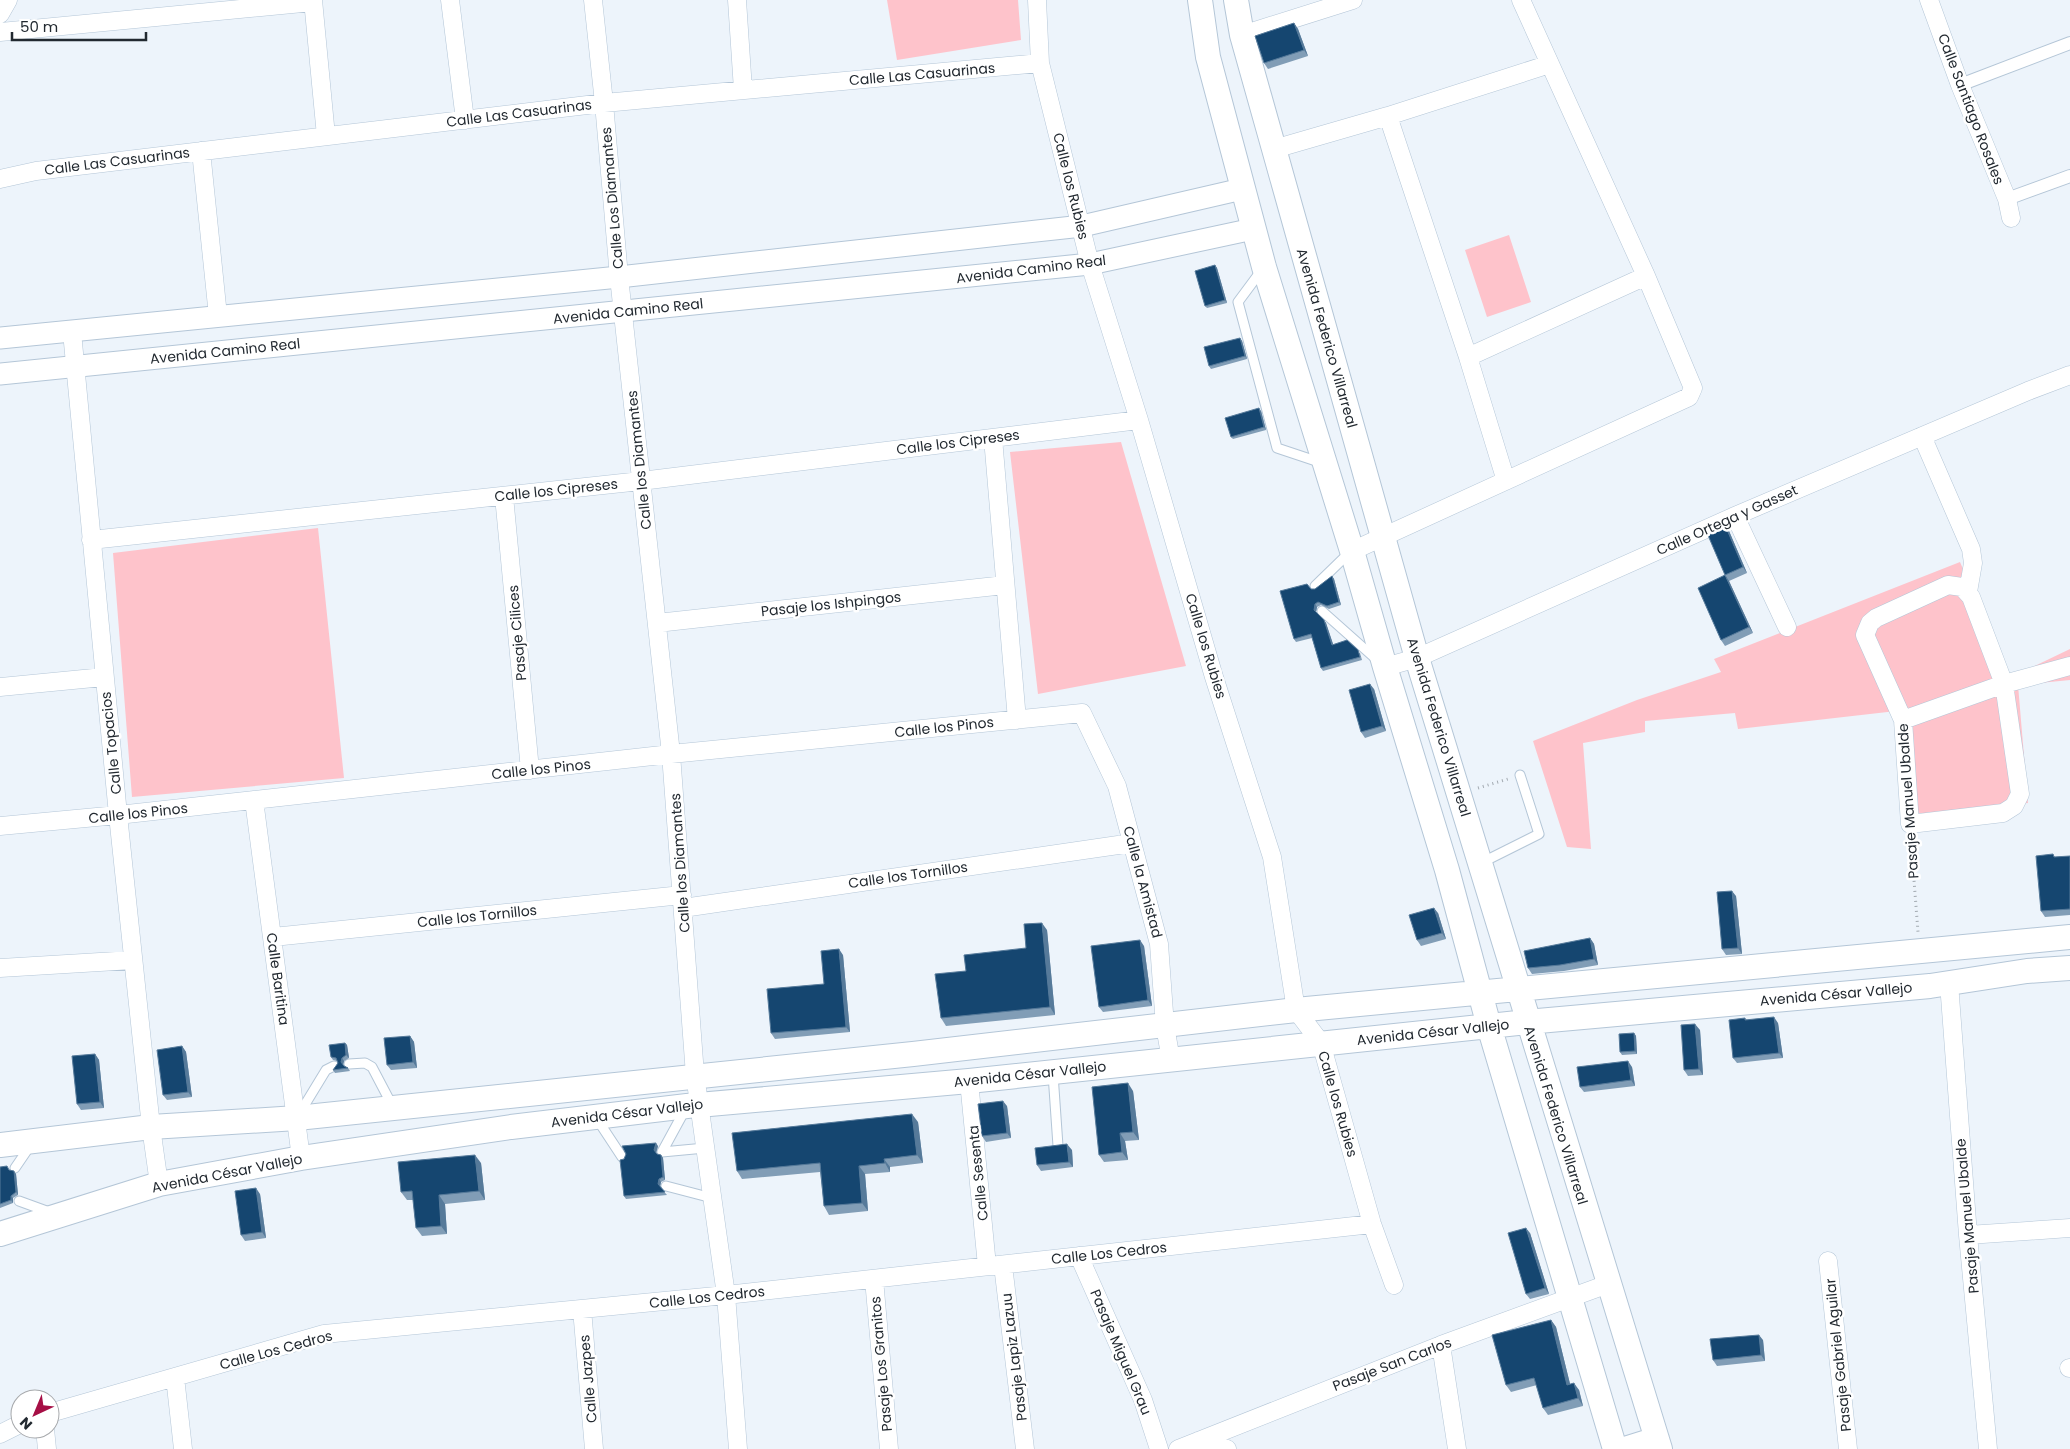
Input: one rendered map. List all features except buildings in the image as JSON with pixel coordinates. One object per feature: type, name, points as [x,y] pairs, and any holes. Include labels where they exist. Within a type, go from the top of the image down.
[{"type":"main road","points":[[1200,0],[1208,57],[1253,229],[1352,550],[1446,870],[1489,1026],[1615,1449]]},
{"type":"main road","name":"Avenida Federico Villarreal","points":[[1236,0],[1242,35],[1417,658],[1481,863],[1527,1022],[1658,1444]]},
{"type":"main road","points":[[1446,870],[1481,863]]},
{"type":"main road","points":[[0,1146],[150,1127],[297,1118],[695,1075],[913,1054],[1296,1010],[2070,937]]},
{"type":"main road","points":[[2024,941],[2027,971]]},
{"type":"main road","points":[[1850,957],[1862,991]]},
{"type":"main road","name":"Avenida César Vallejo","points":[[0,1234],[159,1184],[301,1158],[596,1116],[969,1081],[1527,1022],[1949,983],[2027,971],[2070,968]]},
{"type":"main road","points":[[1050,1038],[1053,1071]]},
{"type":"main road","points":[[913,1054],[915,1086]]},
{"type":"main road","points":[[1625,1449],[1658,1444]]},
{"type":"street","points":[[0,14],[8,0]]},
{"type":"street","points":[[450,0],[465,120]]},
{"type":"street","name":"Calle Los Diamantes","points":[[593,0],[619,277]]},
{"type":"street","points":[[736,0],[743,90]]},
{"type":"street","name":"Calle los Rubies","points":[[1037,0],[1040,63],[1090,264],[1139,420],[1214,677],[1272,857],[1296,1010],[1320,1043],[1372,1224],[1394,1285]]},
{"type":"street","points":[[1242,35],[1353,0]]},
{"type":"street","points":[[1352,550],[1506,481],[1692,394],[1693,388],[1646,276],[1521,0]]},
{"type":"street","name":"Calle Santiago Rosales","points":[[1929,0],[1960,85],[2007,200],[2011,218]]},
{"type":"street","points":[[0,32],[313,1],[326,136]]},
{"type":"street","points":[[1960,85],[2070,43]]},
{"type":"street","name":"Calle Las Casuarinas","points":[[0,179],[36,171],[604,103],[1040,63]]},
{"type":"street","points":[[1274,149],[1388,116],[1550,64]]},
{"type":"street","points":[[1388,116],[1468,357],[1506,481]]},
{"type":"street","points":[[201,151],[218,316]]},
{"type":"street","points":[[2007,200],[2070,176]]},
{"type":"street","points":[[0,338],[619,277],[1082,226],[1242,188]]},
{"type":"street","name":"Avenida Camino Real","points":[[0,374],[1090,264],[1253,229]]},
{"type":"street","points":[[1468,357],[1646,276]]},
{"type":"street","name":"Calle los Diamantes","points":[[619,277],[671,754],[695,1075],[693,1106],[705,1148],[726,1295],[738,1449]]},
{"type":"street","name":"Calle Topacios","points":[[72,332],[118,815],[150,1127],[159,1184]]},
{"type":"street","name":"Calle Ortega y Gasset","points":[[1385,667],[1417,658],[1735,516],[2028,391],[2070,375]]},
{"type":"street","name":"Calle los Cipreses","points":[[91,540],[504,496],[1139,420]]},
{"type":"street","points":[[1910,824],[2003,813],[2014,806],[2020,794],[2004,684],[1965,590],[1973,563],[1971,549],[1922,436]]},
{"type":"street","points":[[993,438],[1017,720]]},
{"type":"street","name":"Pasaje Cilices","points":[[504,496],[530,770]]},
{"type":"street","points":[[1735,516],[1787,627]]},
{"type":"street","name":"Pasaje los Ishpingos","points":[[657,623],[1005,585]]},
{"type":"street","name":"Pasaje Manuel Ubalde","points":[[1910,824],[1903,720],[1867,642],[1866,629],[1876,618],[1948,585],[1965,590]]},
{"type":"street","points":[[1903,720],[2004,684],[2070,666]]},
{"type":"street","points":[[0,687],[104,677]]},
{"type":"street","name":"Calle los Pinos","points":[[0,826],[118,815],[671,754],[1082,713]]},
{"type":"street","name":"Calle la Amistad","points":[[1082,713],[1117,786],[1159,944],[1165,1026],[1171,1060]]},
{"type":"street","name":"Calle Baritina","points":[[254,800],[301,1158]]},
{"type":"street","name":"Calle los Tornillos","points":[[273,937],[683,902],[1132,843]]},
{"type":"street","points":[[0,968],[133,960]]},
{"type":"street","name":"Pasaje Manuel Ubalde","points":[[1949,983],[1968,1235],[1988,1449]]},
{"type":"street","name":"Calle Sesenta","points":[[969,1081],[995,1265]]},
{"type":"street","name":"Calle Los Cedros","points":[[60,1410],[324,1334],[726,1295],[1372,1224]]},
{"type":"street","points":[[1968,1235],[2070,1228]]},
{"type":"street","name":"Pasaje Miguel Grau","points":[[1079,1256],[1143,1400],[1159,1449]]},
{"type":"street","name":"Pasaje Gabriel Aguilar","points":[[1828,1261],[1848,1449]]},
{"type":"street","name":"Pasaje Lapiz Lazuu","points":[[995,1265],[1025,1449]]},
{"type":"street","name":"Pasaje Los Granitos","points":[[874,1279],[888,1449]]},
{"type":"street","name":"Pasaje San Carlos","points":[[1178,1449],[1441,1345],[1608,1284]]},
{"type":"street","name":"Calle Jazpes","points":[[582,1309],[594,1449]]},
{"type":"street","points":[[1441,1345],[1458,1449]]},
{"type":"street","points":[[175,1378],[183,1449]]},
{"type":"street","points":[[1198,1441],[1227,1449]]},
{"type":"street","points":[[587,1449],[594,1449]]},
{"type":"lane","points":[[1264,267],[1238,302],[1277,448],[1324,464]]},
{"type":"lane","points":[[1315,586],[1352,550]]},
{"type":"lane","points":[[1322,611],[1385,667]]},
{"type":"lane","points":[[1481,863],[1539,834],[1520,775]]},
{"type":"lane","points":[[349,1064],[366,1063],[372,1067],[393,1108]]},
{"type":"lane","points":[[297,1118],[326,1070],[334,1066]]},
{"type":"lane","points":[[1053,1071],[1058,1146]]},
{"type":"lane","points":[[693,1106],[662,1152],[705,1148]]},
{"type":"lane","points":[[596,1116],[622,1157]]},
{"type":"lane","points":[[15,1168],[33,1141]]},
{"type":"lane","points":[[666,1186],[712,1198]]},
{"type":"lane","points":[[19,1201],[60,1215]]},
{"type":"path","points":[[1459,794],[1520,775]]},
{"type":"path","name":"Pasaje Manuel Ubalde","points":[[1910,824],[1919,950]]},
{"type":"shaded area","points":[[887,0],[1018,0],[1021,40],[897,60]]},
{"type":"shaded area","points":[[1509,235],[1531,302],[1487,317],[1465,250]]},
{"type":"shaded area","points":[[1121,442],[1186,666],[1038,694],[1010,452]]},
{"type":"shaded area","points":[[318,528],[344,778],[132,797],[113,553]]},
{"type":"shaded area","points":[[1960,562],[2010,678],[2070,649],[2070,680],[2018,685],[2028,803],[1915,814],[1905,710],[1738,729],[1735,713],[1645,721],[1645,732],[1583,743],[1591,849],[1567,847],[1533,741],[1637,700],[1721,672],[1714,659]]}]
